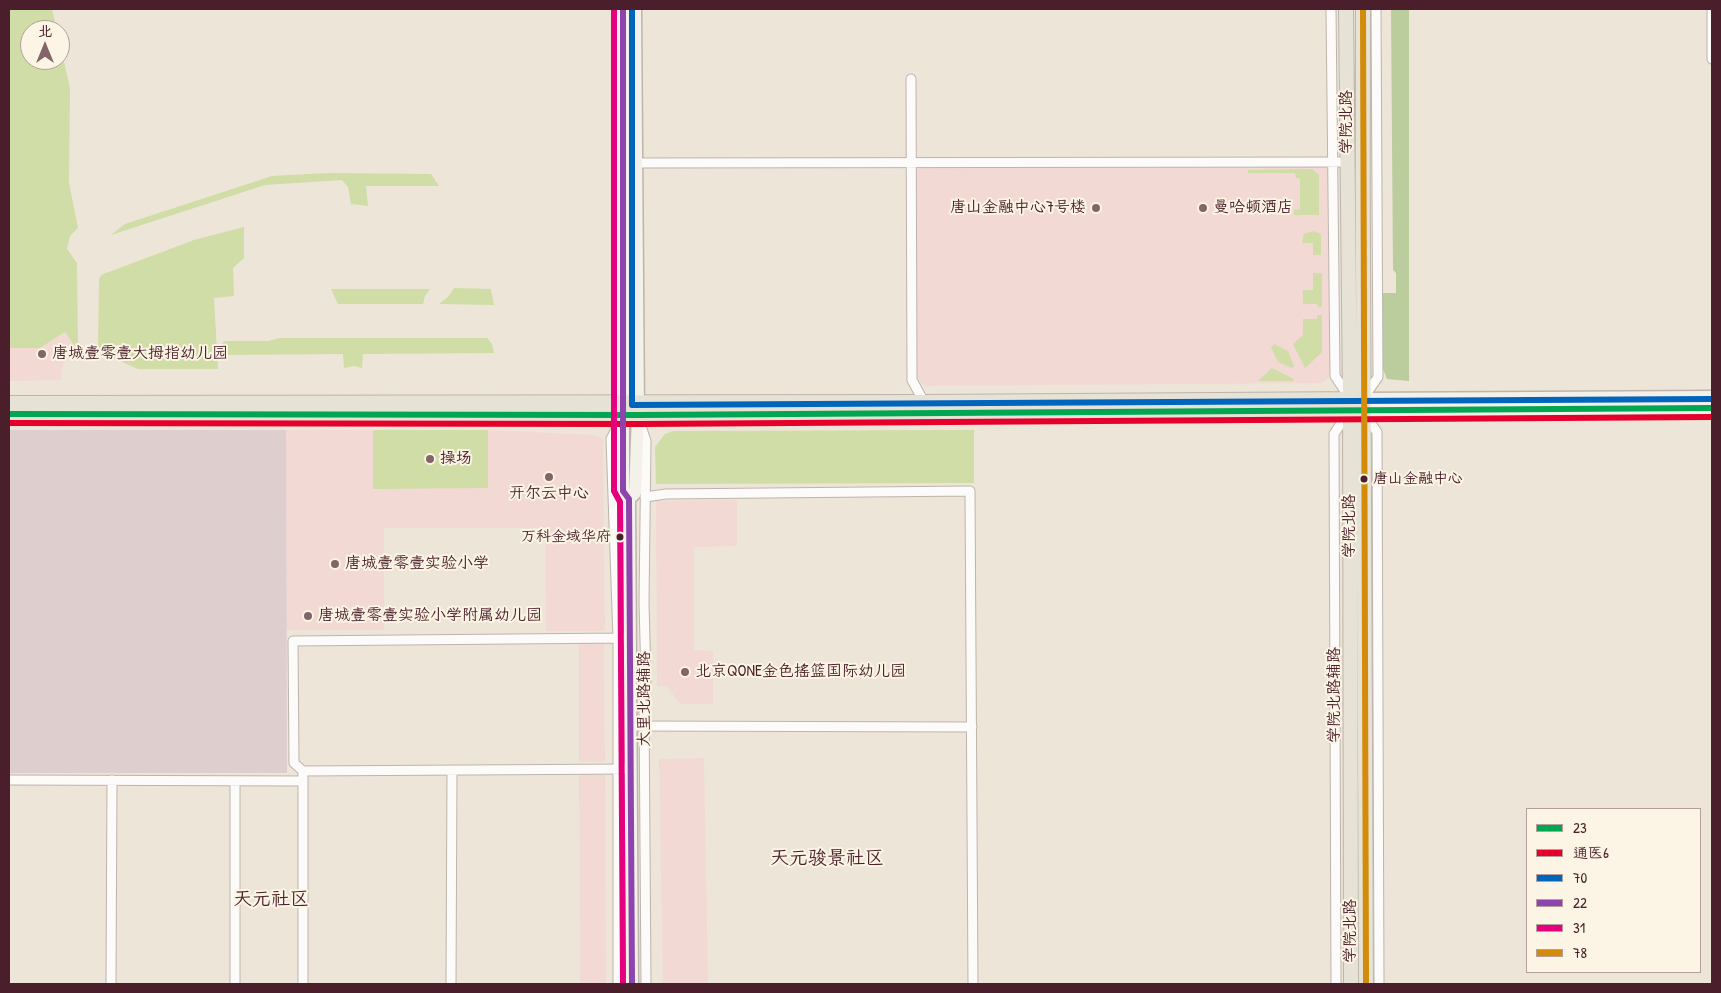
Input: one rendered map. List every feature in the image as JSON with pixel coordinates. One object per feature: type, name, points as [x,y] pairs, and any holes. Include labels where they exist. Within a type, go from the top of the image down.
[{"type":"main road","points":[[623,9],[623,491],[629,498],[624,638],[631,769],[632,984]]},
{"type":"main road","points":[[629,498],[635,494],[638,408],[635,9]]},
{"type":"main road","name":"学院北路","points":[[1346,9],[1347,162],[1356,405],[1365,833],[1366,984]]},
{"type":"main road","name":"学院北路","points":[[1350,984],[1365,833],[1371,510],[1356,405],[1369,105],[1363,9]]},
{"type":"main road","points":[[1347,105],[1369,105]]},
{"type":"main road","points":[[9,403],[638,408],[1356,405],[1712,397]]},
{"type":"main road","points":[[638,408],[924,402],[1712,408]]},
{"type":"main road","points":[[9,414],[623,408]]},
{"type":"street","points":[[1331,9],[1335,376],[1356,405]]},
{"type":"street","points":[[1369,105],[1376,9]]},
{"type":"street","points":[[1712,9],[1712,59]]},
{"type":"street","points":[[911,78],[912,380],[924,402]]},
{"type":"street","points":[[1332,105],[1347,105]]},
{"type":"street","points":[[636,163],[1347,162]]},
{"type":"street","name":"学院北路辅路","points":[[1336,984],[1334,434],[1356,405]]},
{"type":"street","name":"大里北路辅路","points":[[618,984],[616,768],[624,638],[616,520],[612,493],[611,439],[623,408]]},
{"type":"street","name":"大里北路辅路","points":[[638,408],[646,441],[644,497],[646,984]]},
{"type":"street","points":[[644,497],[666,494],[970,491],[973,984]]},
{"type":"street","points":[[303,984],[304,776],[294,763],[293,641],[624,638]]},
{"type":"street","points":[[630,726],[972,726]]},
{"type":"street","points":[[9,780],[235,781],[304,776],[452,771],[631,769]]},
{"type":"street","points":[[451,984],[452,771]]},
{"type":"street","points":[[111,984],[112,780]]},
{"type":"street","points":[[235,781],[235,984]]},
{"type":"street","points":[[1336,833],[1365,833],[1379,984]]},
{"type":"shaded area","points":[[1328,160],[1330,370],[1329,377],[1322,383],[925,386],[916,377],[915,165]]},
{"type":"shaded area","name":"唐城壹零壹大拇指幼儿园","points":[[65,332],[78,351],[65,360],[61,380],[9,381],[9,348],[40,348]]},
{"type":"shaded area","points":[[9,430],[286,430],[287,773],[9,773]]},
{"type":"shaded area","name":"唐城壹零壹实验小学","points":[[286,430],[488,430],[596,435],[603,440],[605,631],[546,631],[545,528],[384,528],[384,630],[286,630]]},
{"type":"shaded area","points":[[737,500],[737,546],[694,547],[694,650],[713,651],[713,704],[681,704],[666,686],[657,686],[656,501]]},
{"type":"shaded area","points":[[579,643],[604,643],[605,762],[579,762]]},
{"type":"shaded area","points":[[704,758],[708,984],[663,984],[659,759]]},
{"type":"shaded area","points":[[579,775],[605,775],[606,984],[580,984]]},
{"type":"green space","points":[[9,9],[52,9],[55,20],[20,20],[20,70],[66,70],[70,88],[69,183],[78,228],[70,236],[67,249],[77,263],[78,351],[65,332],[40,348],[9,348]]},
{"type":"green space","points":[[1391,9],[1409,9],[1409,381],[1387,379],[1383,369],[1382,293],[1396,293],[1396,273],[1393,270]]},
{"type":"green space","points":[[1312,169],[1319,175],[1319,215],[1294,215],[1294,210],[1300,209],[1300,178],[1296,178],[1295,173],[1248,173],[1248,170]]},
{"type":"green space","points":[[329,173],[431,174],[439,186],[366,186],[368,206],[351,204],[348,187],[342,180],[265,185],[111,235],[125,224],[272,176]]},
{"type":"green space","points":[[244,227],[244,258],[233,268],[234,296],[214,298],[218,369],[138,369],[98,351],[99,279],[101,275],[194,240]]},
{"type":"green space","points":[[1313,231],[1321,234],[1321,255],[1313,255],[1313,243],[1302,243],[1304,234]]},
{"type":"green space","points":[[1313,273],[1322,273],[1322,307],[1318,307],[1317,304],[1303,304],[1303,290],[1313,290]]},
{"type":"green space","points":[[454,288],[491,289],[494,305],[439,304],[448,297]]},
{"type":"green space","points":[[331,289],[430,289],[425,296],[423,304],[338,304]]},
{"type":"green space","points":[[1317,315],[1322,315],[1322,352],[1305,368],[1293,344],[1303,335],[1303,319],[1317,319]]},
{"type":"green space","points":[[280,338],[487,338],[492,344],[494,353],[363,354],[362,368],[354,366],[344,368],[343,354],[220,355],[220,346],[224,341],[268,341]]},
{"type":"green space","points":[[1274,344],[1288,351],[1294,366],[1292,368],[1278,362],[1271,347]]},
{"type":"green space","points":[[1272,368],[1294,379],[1293,381],[1258,381]]},
{"type":"green space","name":"操场","points":[[373,430],[488,430],[488,488],[373,489]]},
{"type":"green space","points":[[974,430],[974,483],[656,484],[655,447],[665,434],[673,431]]},
{"type":"transit line","name":"31","points":[[614,9],[614,491],[620,502],[623,984]]},
{"type":"transit line","name":"22","points":[[623,9],[623,491],[629,499],[632,984]]},
{"type":"transit line","name":"70","points":[[632,9],[632,405],[1712,399]]},
{"type":"transit line","name":"78","points":[[1363,9],[1366,984]]},
{"type":"transit line","name":"23","points":[[9,414],[638,415],[1712,408]]},
{"type":"transit line","name":"通医6","points":[[9,423],[638,424],[1712,417]]},
{"type":"place","name":"唐山金融中心7号楼","points":[[1096,208]]},
{"type":"place","name":"曼哈顿酒店","points":[[1203,208]]},
{"type":"place","name":"唐城壹零壹大拇指幼儿园","points":[[42,354]]},
{"type":"place","name":"操场","points":[[430,459]]},
{"type":"place","name":"开尔云中心","points":[[549,477]]},
{"type":"place","name":"唐山金融中心","points":[[1364,479]]},
{"type":"place","name":"万科金域华府","points":[[620,537]]},
{"type":"place","name":"唐城壹零壹实验小学","points":[[335,564]]},
{"type":"place","name":"唐城壹零壹实验小学附属幼儿园","points":[[308,616]]},
{"type":"place","name":"北京QONE金色摇篮国际幼儿园","points":[[685,672]]},
{"type":"district","name":"天元骏景社区","points":[[827,859]]},
{"type":"district","name":"天元社区","points":[[271,900]]}]
